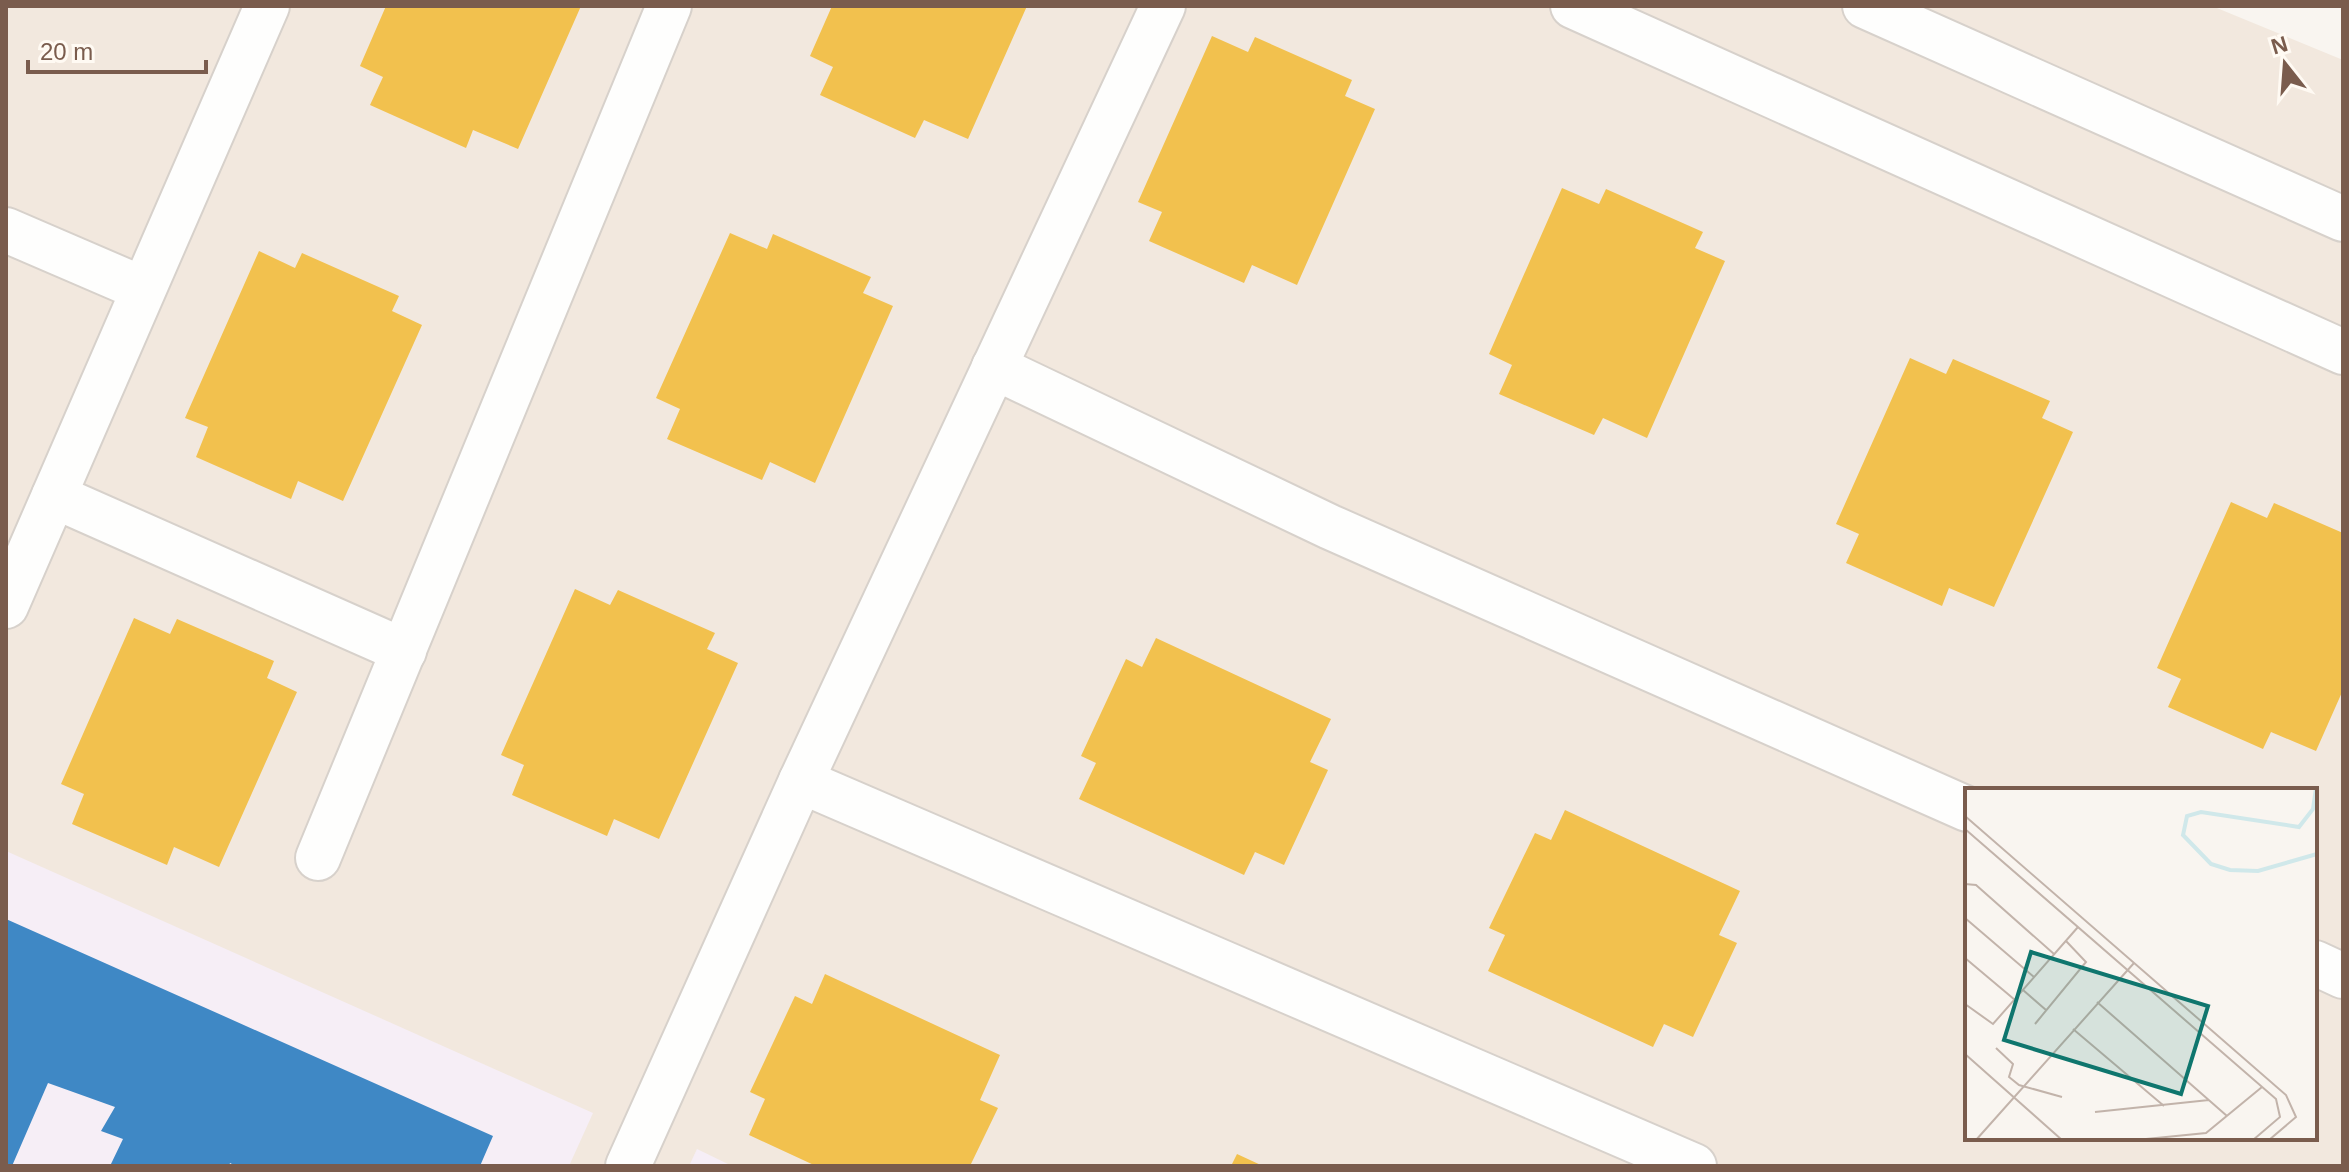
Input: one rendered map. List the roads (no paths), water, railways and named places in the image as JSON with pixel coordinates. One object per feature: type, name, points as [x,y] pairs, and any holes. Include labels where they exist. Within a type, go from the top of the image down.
[{"type":"street","points":[[6,606],[267,6]]},
{"type":"street","points":[[318,858],[669,6]]},
{"type":"street","points":[[628,1166],[801,781],[1163,6]]},
{"type":"street","points":[[1573,6],[2343,352]]},
{"type":"street","points":[[1865,6],[2343,219]]},
{"type":"street","points":[[6,230],[143,289]]},
{"type":"street","points":[[994,367],[1330,527],[1965,808]]},
{"type":"street","points":[[54,496],[404,651]]},
{"type":"street","points":[[801,781],[1694,1166]]},
{"type":"street","points":[[2317,964],[2343,976]]}]
